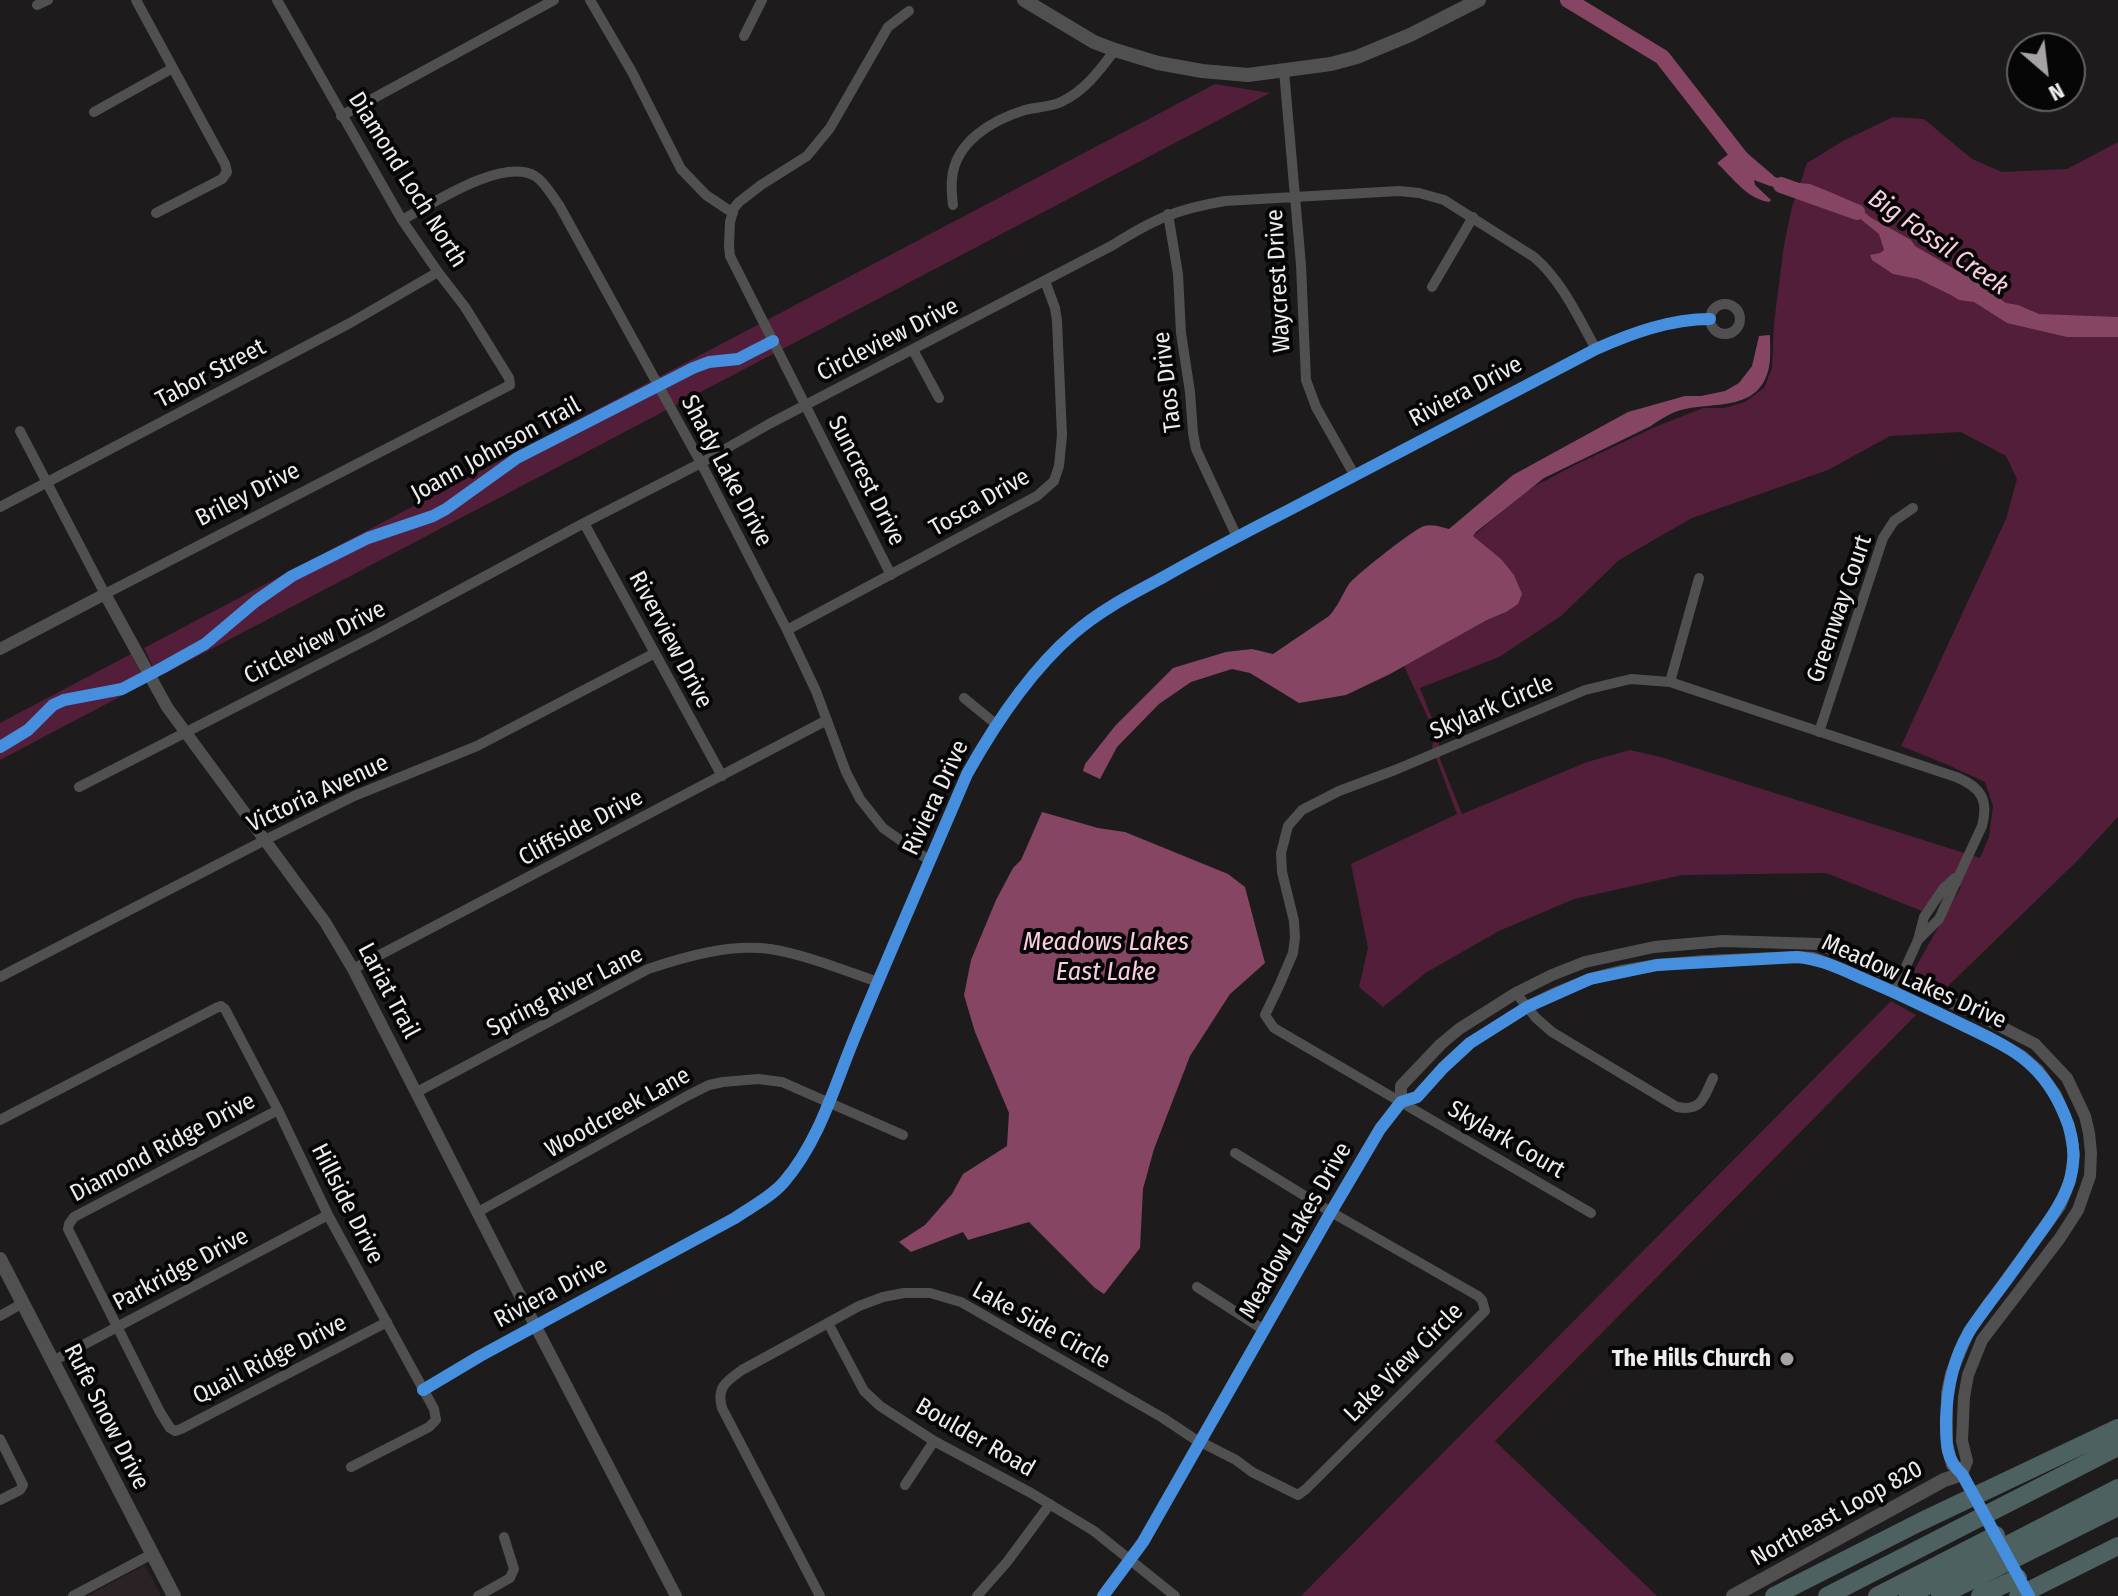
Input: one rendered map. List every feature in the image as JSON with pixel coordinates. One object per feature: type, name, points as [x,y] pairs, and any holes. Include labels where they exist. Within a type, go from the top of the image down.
[{"type":"highway","points":[[1774,1596],[1920,1522],[2118,1428]]},
{"type":"highway","points":[[1827,1596],[2118,1447]]},
{"type":"highway","points":[[1908,1596],[2118,1488]]},
{"type":"highway","points":[[1940,1596],[2118,1507]]},
{"type":"highway","points":[[1877,1596],[1996,1535]]},
{"type":"highway","points":[[1982,1595],[2018,1587],[2118,1546]]},
{"type":"main road","points":[[1024,0],[1094,42],[1115,50],[1158,63],[1248,75],[1331,64],[1357,57],[1410,35],[1479,0]]},
{"type":"main road","name":"Rufe Snow Drive","points":[[0,1259],[174,1596]]},
{"type":"main road","name":"Northeast Loop 820","points":[[1733,1596],[1944,1480],[1962,1474]]},
{"type":"street","points":[[136,0],[227,172],[222,179],[156,213]]},
{"type":"street","name":"Diamond Loch North","points":[[277,0],[402,220],[471,316],[509,378]]},
{"type":"street","points":[[341,116],[554,0]]},
{"type":"street","points":[[590,0],[632,72],[681,169],[706,195],[733,213],[739,202],[761,185],[807,156],[836,118],[888,27],[909,11]]},
{"type":"street","points":[[744,36],[762,0]]},
{"type":"street","points":[[953,205],[953,170],[959,154],[970,140],[995,123],[1022,111],[1058,103],[1072,96],[1095,75],[1115,50]]},
{"type":"street","points":[[94,112],[173,68]]},
{"type":"street","name":"Waycrest Drive","points":[[1284,71],[1301,265],[1306,380],[1316,407],[1355,476]]},
{"type":"street","name":"Shady Lake Drive","points":[[402,220],[481,179],[507,172],[538,178],[559,205],[701,463],[816,691],[846,772],[860,799],[874,818],[930,861]]},
{"type":"street","name":"Circleview Drive","points":[[79,787],[374,636],[1168,214],[1225,201],[1399,191],[1444,200],[1545,266],[1596,349]]},
{"type":"street","name":"Suncrest Drive","points":[[733,213],[730,256],[891,575]]},
{"type":"street","name":"Taos Drive","points":[[1168,214],[1178,274],[1181,333],[1196,449],[1237,537]]},
{"type":"street","points":[[1432,287],[1473,217]]},
{"type":"street","name":"Tabor Street","points":[[0,507],[350,323],[438,272]]},
{"type":"street","name":"Tosca Drive","points":[[787,630],[1037,496],[1054,481],[1062,435],[1057,321],[1045,281]]},
{"type":"street","name":"Riviera Drive","points":[[423,1390],[735,1218],[784,1183],[800,1160],[829,1103],[967,774],[1023,688],[1056,650],[1092,618],[1237,537],[1596,349],[1655,326],[1710,319]]},
{"type":"street","points":[[913,350],[939,398]]},
{"type":"street","name":"Briley Drive","points":[[0,649],[510,385],[509,378]]},
{"type":"street","name":"Lariat Trail","points":[[20,431],[167,707],[325,922],[353,969],[676,1596]]},
{"type":"street","name":"Greenway Court","points":[[1819,732],[1883,538],[1894,521],[1913,508]]},
{"type":"street","name":"Riverview Drive","points":[[584,523],[722,776]]},
{"type":"street","points":[[1670,682],[1699,578]]},
{"type":"street","name":"Victoria Avenue","points":[[0,977],[265,840],[354,796],[477,746],[655,653]]},
{"type":"street","name":"Skylark Circle","points":[[1401,1102],[1267,1021],[1265,1015],[1286,970],[1295,938],[1282,872],[1282,843],[1288,826],[1302,810],[1339,791],[1585,690],[1631,679],[1670,682],[1956,777],[1981,794],[1986,812],[1982,826],[1959,874],[1943,889],[1924,917],[1918,940],[1894,992]]},
{"type":"street","points":[[964,698],[997,725]]},
{"type":"street","name":"Cliffside Drive","points":[[353,969],[827,720]]},
{"type":"street","name":"Meadow Lakes Drive","points":[[1103,1596],[1143,1542],[1331,1212],[1380,1129],[1401,1102],[1417,1097],[1470,1043],[1527,1007],[1590,979],[1657,965],[1814,958],[1990,1038],[2022,1056],[2038,1070],[2056,1095],[2069,1126],[2074,1154],[2070,1181],[2060,1206],[1969,1331],[1951,1374],[1947,1393],[1947,1443],[1952,1465],[1962,1474],[1967,1461],[1962,1441],[1964,1397],[1968,1375],[1982,1340],[2060,1238],[2078,1210],[2090,1176],[2091,1153],[2085,1116],[2067,1078],[2035,1044],[2007,1028],[1819,944],[1723,941],[1654,947],[1585,962],[1516,993],[1459,1029],[1401,1086],[1401,1102]]},
{"type":"street","name":"Spring River Lane","points":[[417,1092],[648,969],[707,952],[768,949],[800,956],[878,982]]},
{"type":"street","points":[[1516,993],[1552,1032],[1677,1107],[1695,1107],[1703,1100],[1713,1078]]},
{"type":"street","name":"Hillside Drive","points":[[0,1120],[221,1006],[225,1009],[328,1215],[434,1409],[436,1420],[429,1427],[351,1467]]},
{"type":"street","name":"Woodcreek Lane","points":[[478,1212],[709,1085],[758,1079],[782,1082],[903,1135]]},
{"type":"street","name":"Skylark Court","points":[[1401,1102],[1591,1213]]},
{"type":"street","name":"Diamond Ridge Drive","points":[[117,1327],[68,1229],[74,1217],[278,1110]]},
{"type":"street","points":[[1235,1153],[1331,1212]]},
{"type":"street","name":"Lake View Circle","points":[[1200,1441],[1298,1495],[1485,1311],[1478,1296],[1331,1212]]},
{"type":"street","name":"Parkridge Drive","points":[[53,1361],[328,1215]]},
{"type":"street","points":[[1197,1287],[1264,1330]]},
{"type":"street","name":"Lake Side Circle","points":[[820,1596],[719,1398],[722,1385],[742,1370],[859,1306],[904,1293],[930,1293],[961,1302],[1200,1441]]},
{"type":"street","points":[[0,1316],[23,1303]]},
{"type":"street","name":"Quail Ridge Drive","points":[[117,1327],[160,1412],[175,1431],[387,1322]]},
{"type":"street","name":"Boulder Road","points":[[828,1323],[864,1391],[880,1406],[934,1441],[1094,1531],[1175,1596]]},
{"type":"street","points":[[0,1439],[23,1485],[20,1490],[0,1500]]},
{"type":"street","points":[[905,1485],[934,1441]]},
{"type":"street","points":[[1962,1474],[1996,1535],[2018,1587],[2029,1596]]},
{"type":"street","points":[[977,1596],[1050,1504]]},
{"type":"street","points":[[478,1596],[510,1578],[513,1573],[504,1537]]},
{"type":"street","points":[[73,1596],[152,1554]]},
{"type":"shaded area","points":[[1215,84],[1270,93],[158,677],[144,648]]},
{"type":"shaded area","points":[[1893,117],[1924,119],[1972,159],[2002,172],[2067,169],[2118,142],[2118,817],[1945,989],[1913,972],[1961,887],[1945,880],[1922,911],[1826,873],[1682,875],[1574,899],[1499,931],[1427,972],[1383,1007],[1359,987],[1368,948],[1351,864],[1457,814],[1432,747],[1435,733],[1404,666],[1506,612],[1501,559],[1473,536],[1527,490],[1575,465],[1703,408],[1724,408],[1745,402],[1764,388],[1772,368],[1774,323],[1792,207],[1807,163],[1843,141]],"holes":[[[1961,432],[2006,456],[2017,479],[2006,519],[1901,746],[1985,782],[1993,806],[1989,837],[1980,858],[1661,757],[1630,750],[1587,762],[1462,814],[1440,759],[1435,726],[1420,688],[1499,657],[1561,616],[1619,560],[1692,518],[1828,470],[1890,436]]]},
{"type":"shaded area","points":[[131,654],[146,683],[0,760],[0,723]]},
{"type":"shaded area","points":[[1891,1001],[1916,1015],[1495,1441],[1657,1596],[1301,1596]]},
{"type":"shaded area","points":[[145,1565],[161,1596],[87,1596]]},
{"type":"water","points":[[1739,146],[1775,177],[1810,184],[1853,202],[1870,217],[1911,240],[1915,246],[2006,303],[2039,314],[2118,317],[2118,337],[2067,337],[2007,323],[1974,302],[1959,300],[1918,279],[1893,274],[1872,260],[1870,255],[1884,250],[1879,234],[1853,213],[1826,198],[1754,180],[1755,185],[1771,200],[1761,200],[1747,192],[1717,163]]},
{"type":"water","points":[[1770,335],[1770,363],[1764,381],[1747,398],[1685,409],[1667,416],[1544,478],[1476,532],[1473,536],[1501,559],[1514,575],[1522,594],[1518,604],[1506,612],[1346,695],[1299,703],[1250,673],[1232,669],[1191,682],[1159,704],[1117,747],[1100,779],[1083,771],[1085,764],[1115,726],[1173,668],[1226,652],[1252,649],[1273,654],[1329,616],[1354,579],[1418,529],[1430,525],[1449,529],[1513,475],[1628,412],[1685,396],[1725,391],[1739,383],[1752,366],[1759,336]]},
{"type":"water","name":"Meadows Lakes East Lake","points":[[1042,812],[1098,828],[1125,832],[1228,874],[1245,887],[1265,963],[1230,994],[1190,1056],[1154,1149],[1143,1189],[1140,1248],[1104,1294],[1029,1222],[968,1240],[963,1232],[911,1252],[899,1242],[925,1225],[952,1194],[963,1174],[1007,1146],[1009,1113],[975,1032],[964,995],[971,960],[996,900],[1013,868],[1021,860]]},
{"type":"waterway","name":"Big Fossil Creek","points":[[1568,0],[1662,57],[1747,166]]},
{"type":"waterway","name":"Big Fossil Creek","points":[[1781,185],[1857,212]]},
{"type":"cycle path","points":[[423,1390],[735,1218],[784,1182],[797,1166],[826,1111],[967,774],[989,736],[1028,682],[1057,649],[1083,626],[1115,604],[1208,552],[1596,349],[1652,328],[1680,321],[1710,319]]},
{"type":"cycle path","name":"Joann Johnson Trail","points":[[0,747],[28,730],[53,705],[122,689],[205,644],[256,601],[292,576],[368,538],[433,516],[517,458],[693,368],[709,362],[738,359],[773,341]]},
{"type":"cycle path","points":[[1103,1596],[1143,1542],[1331,1212],[1380,1129],[1401,1102],[1417,1097],[1470,1043],[1527,1007],[1590,979],[1657,965],[1797,957],[1849,972],[2009,1049],[2046,1081],[2065,1116],[2074,1152],[2062,1199],[1963,1342],[1949,1385],[1947,1407],[1949,1456],[2029,1596]]},
{"type":"place","name":"The Hills Church","points":[[1787,1359]]}]
